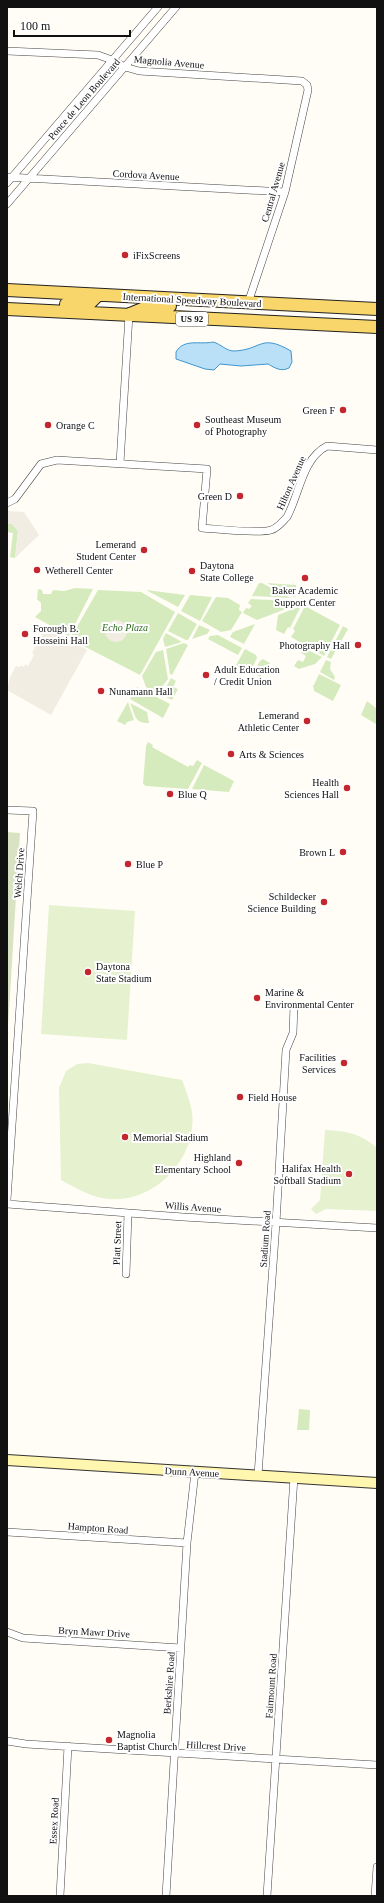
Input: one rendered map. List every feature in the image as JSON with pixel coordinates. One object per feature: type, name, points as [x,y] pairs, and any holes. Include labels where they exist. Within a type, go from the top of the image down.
[{"type":"main road","name":"International Speedway Boulevard","points":[[7,290],[377,309]]},
{"type":"main road","points":[[7,301],[78,305],[90,303],[98,295]]},
{"type":"main road","points":[[129,315],[146,307],[161,306],[233,310],[248,303]]},
{"type":"main road","name":"International Speedway Boulevard","points":[[7,309],[377,327]]},
{"type":"main road","name":"Dunn Avenue","points":[[7,1460],[377,1483]]},
{"type":"street","name":"Ponce de Leon Boulevard","points":[[7,183],[10,177],[158,7]]},
{"type":"street","name":"Ponce de Leon Boulevard","points":[[7,204],[176,7]]},
{"type":"street","name":"Magnolia Avenue","points":[[7,51],[98,55],[125,67],[139,71],[302,81],[307,85]]},
{"type":"street","name":"Central Avenue","points":[[248,303],[285,192],[308,90],[307,85]]},
{"type":"street","name":"Cordova Avenue","points":[[10,177],[285,192]]},
{"type":"street","points":[[120,463],[129,315]]},
{"type":"street","name":"Hilton Avenue","points":[[7,503],[15,499],[41,464],[57,460],[207,469],[202,528],[259,532],[271,530],[281,524],[287,517],[310,460],[322,449],[327,446],[377,450]]},
{"type":"street","name":"Welch Drive","points":[[7,810],[33,811],[7,1200]]},
{"type":"street","name":"Stadium Road","points":[[258,1475],[276,1223],[286,1050],[293,1033],[294,1005]]},
{"type":"street","name":"Willis Avenue","points":[[7,1204],[276,1223],[377,1228]]},
{"type":"street","name":"Platt Street","points":[[126,1274],[128,1213]]},
{"type":"street","name":"Berkshire Road","points":[[166,1896],[187,1543],[195,1472]]},
{"type":"street","name":"Fairmount Road","points":[[267,1896],[294,1477]]},
{"type":"street","name":"Hampton Road","points":[[7,1532],[187,1543]]},
{"type":"street","name":"Bryn Mawr Drive","points":[[7,1632],[24,1638],[181,1648]]},
{"type":"street","name":"Hillcrest Drive","points":[[7,1741],[377,1765]]},
{"type":"street","name":"Essex Road","points":[[60,1896],[68,1746]]},
{"type":"street","points":[[375,1896],[377,1867]]},
{"type":"green space","points":[[7,524],[12,524],[18,531],[15,558],[10,557],[13,533],[7,532]]},
{"type":"green space","points":[[259,583],[262,583],[290,598],[252,596]]},
{"type":"green space","points":[[267,583],[296,585],[296,596],[294,597]]},
{"type":"green space","points":[[75,588],[93,589],[69,636],[35,617],[41,611],[41,603],[37,599],[38,589],[42,590],[43,594],[51,594],[53,590],[64,591]]},
{"type":"green space","name":"Echo Plaza","points":[[98,590],[141,592],[175,612],[140,675],[70,639]]},
{"type":"green space","points":[[146,590],[185,595],[178,607]]},
{"type":"green space","points":[[190,595],[212,597],[200,621],[181,611]]},
{"type":"green space","points":[[216,597],[228,598],[240,605],[239,610],[242,612],[231,630],[221,632],[202,621]]},
{"type":"green space","points":[[251,599],[294,601],[296,605],[257,620],[243,613],[246,608],[249,609],[252,606],[248,603]]},
{"type":"green space","points":[[301,606],[290,628],[288,627],[284,634],[276,630],[278,615]]},
{"type":"green space","points":[[305,606],[340,625],[324,656],[291,637],[295,631],[293,629]]},
{"type":"green space","points":[[178,613],[197,624],[188,640],[168,631]]},
{"type":"green space","points":[[255,624],[244,644],[230,637],[233,632]]},
{"type":"green space","points":[[199,625],[210,630],[207,634],[192,639]]},
{"type":"green space","points":[[343,626],[348,629],[331,659],[327,657]]},
{"type":"green space","points":[[166,633],[182,642],[165,647],[163,639]]},
{"type":"green space","points":[[218,635],[242,648],[238,655],[208,639],[210,636]]},
{"type":"green space","points":[[184,643],[188,645],[172,675],[170,674],[166,649]]},
{"type":"green space","points":[[304,648],[322,657],[315,664],[299,669],[294,666],[298,660],[303,662],[306,656],[301,653]]},
{"type":"green space","points":[[245,649],[256,655],[257,658],[249,674],[235,667]]},
{"type":"green space","points":[[163,650],[168,679],[157,693],[146,687],[142,676],[156,652]]},
{"type":"green space","points":[[263,659],[270,663],[268,667],[266,666],[260,677],[253,673],[260,661]]},
{"type":"green space","points":[[326,660],[331,662],[330,669],[335,677],[334,680],[320,672]]},
{"type":"green space","points":[[319,674],[341,685],[333,701],[314,691],[313,685]]},
{"type":"green space","points":[[171,678],[176,681],[173,687],[178,689],[172,700],[162,695]]},
{"type":"green space","points":[[137,687],[170,704],[163,718],[130,699]]},
{"type":"green space","points":[[367,701],[377,709],[376,724],[361,715]]},
{"type":"green space","points":[[128,702],[134,720],[127,722],[125,725],[117,721]]},
{"type":"green space","points":[[130,703],[147,712],[149,723],[140,722],[136,718]]},
{"type":"green space","points":[[148,742],[153,745],[152,747],[188,767],[190,765],[193,766],[197,760],[202,763],[188,789],[146,786],[143,784],[146,746]]},
{"type":"green space","points":[[204,765],[234,781],[229,792],[192,789]]},
{"type":"green space","points":[[7,832],[20,833],[7,1042]]},
{"type":"green space","name":"Daytona State Stadium","points":[[49,905],[135,911],[127,1040],[41,1034]]},
{"type":"green space","name":"Memorial Stadium","points":[[88,1063],[182,1080],[192,1112],[192,1130],[187,1147],[179,1163],[168,1177],[154,1188],[138,1196],[120,1199],[96,1197],[61,1180],[59,1088],[66,1071],[77,1064]]},
{"type":"green space","name":"Halifax Health Softball Stadium","points":[[325,1130],[340,1131],[359,1136],[377,1148],[377,1211],[326,1209],[316,1214],[311,1209],[320,1200]]},
{"type":"green space","points":[[299,1409],[310,1410],[309,1430],[297,1430]]},
{"type":"shaded area","points":[[7,511],[24,512],[39,535],[15,558],[18,531],[12,524],[7,524]]},
{"type":"shaded area","name":"Echo Plaza","points":[[116,620],[124,623],[127,631],[124,639],[116,642],[108,639],[105,631],[108,623]]},
{"type":"shaded area","points":[[46,627],[87,650],[51,715],[7,690],[10,677],[16,666],[20,667],[21,665],[24,667],[25,664],[28,666],[34,655],[32,653]]},
{"type":"water","points":[[213,342],[228,350],[234,351],[243,350],[261,344],[273,343],[291,351],[292,362],[289,368],[283,370],[268,364],[241,366],[220,364],[214,370],[205,369],[176,359],[176,352],[183,345],[188,343]]},
{"type":"place","name":"iFixScreens","points":[[125,255]]},
{"type":"place","name":"Green F","points":[[343,410]]},
{"type":"place","name":"Orange C","points":[[48,425]]},
{"type":"place","name":"Southeast Museum of Photography","points":[[197,425]]},
{"type":"place","name":"Green D","points":[[240,496]]},
{"type":"place","name":"Lemerand Student Center","points":[[144,550]]},
{"type":"place","name":"Wetherell Center","points":[[37,570]]},
{"type":"place","name":"Daytona State College","points":[[192,571]]},
{"type":"place","name":"Baker Academic Support Center","points":[[305,578]]},
{"type":"place","name":"Forough B. Hosseini Hall","points":[[25,634]]},
{"type":"place","name":"Photography Hall","points":[[358,645]]},
{"type":"place","name":"Adult Education / Credit Union","points":[[206,675]]},
{"type":"place","name":"Nunamann Hall","points":[[101,691]]},
{"type":"place","name":"Lemerand Athletic Center","points":[[307,721]]},
{"type":"place","name":"Arts & Sciences","points":[[231,754]]},
{"type":"place","name":"Health Sciences Hall","points":[[347,788]]},
{"type":"place","name":"Blue Q","points":[[170,794]]},
{"type":"place","name":"Brown L","points":[[343,852]]},
{"type":"place","name":"Blue P","points":[[128,864]]},
{"type":"place","name":"Schildecker Science Building","points":[[324,902]]},
{"type":"place","name":"Daytona State Stadium","points":[[88,972]]},
{"type":"place","name":"Marine & Environmental Center","points":[[257,998]]},
{"type":"place","name":"Facilities Services","points":[[344,1063]]},
{"type":"place","name":"Field House","points":[[240,1097]]},
{"type":"place","name":"Memorial Stadium","points":[[125,1137]]},
{"type":"place","name":"Highland Elementary School","points":[[239,1163]]},
{"type":"place","name":"Halifax Health Softball Stadium","points":[[349,1174]]},
{"type":"place","name":"Magnolia Baptist Church","points":[[109,1740]]}]
